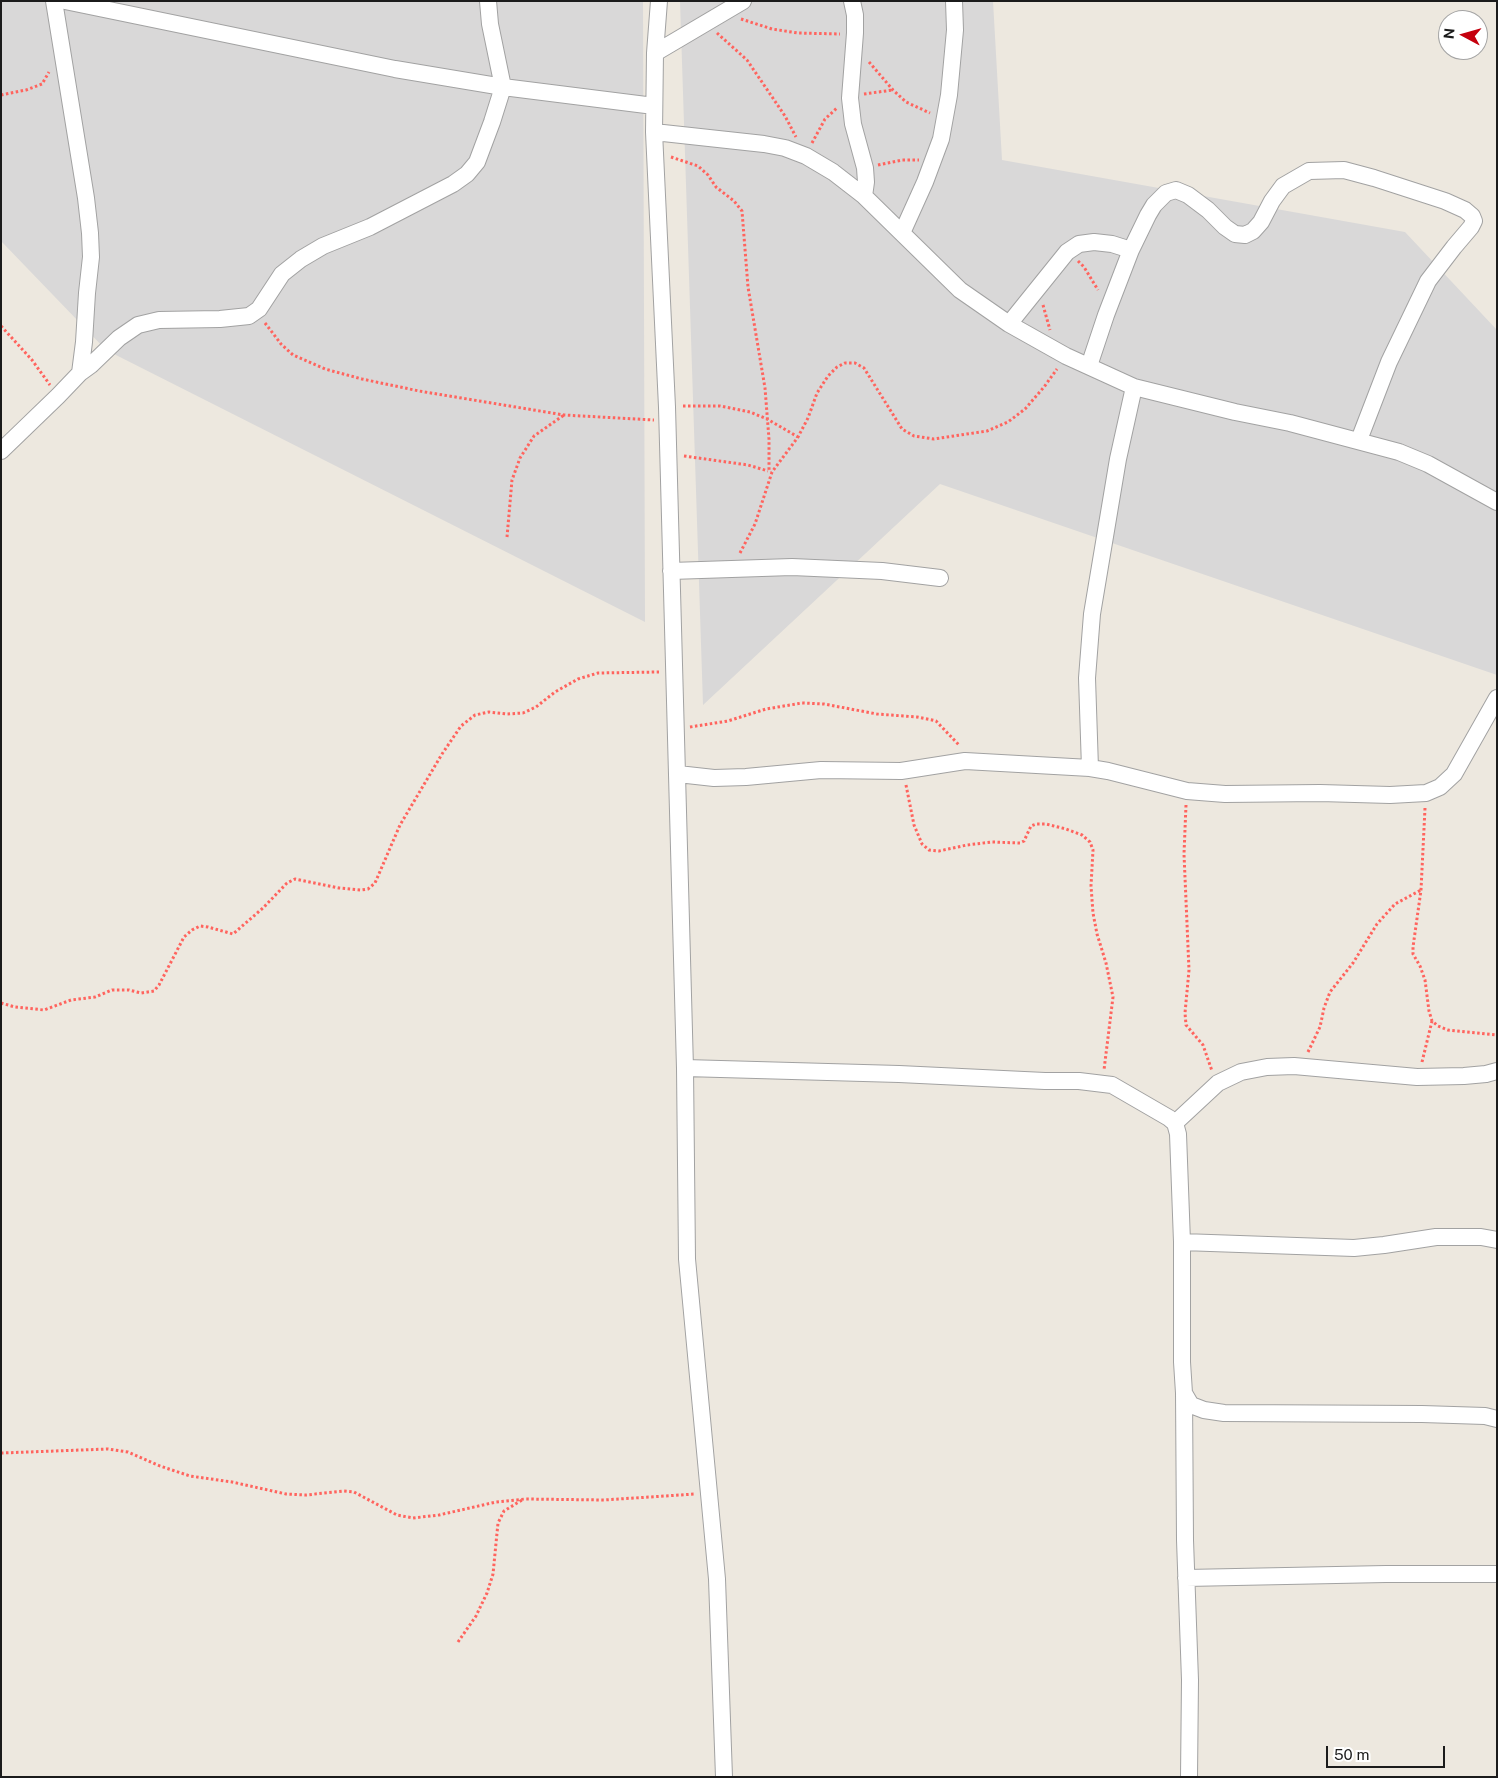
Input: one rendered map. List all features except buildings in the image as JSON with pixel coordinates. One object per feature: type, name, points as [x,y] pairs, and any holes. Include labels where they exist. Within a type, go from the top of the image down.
[{"type":"street","points":[[54,1],[86,198],[91,249],[80,373]]},
{"type":"street","points":[[1,451],[80,373],[92,365],[119,338],[138,325],[159,320],[236,319],[249,316],[259,309],[282,274],[301,259],[323,246],[378,222],[453,184],[467,174],[477,162],[503,86],[490,24],[488,1]]},
{"type":"street","points":[[659,1],[655,53],[654,132],[667,414],[678,774],[688,1259],[691,1314],[717,1579],[724,1777]]},
{"type":"street","points":[[655,53],[743,1]]},
{"type":"street","points":[[852,1],[855,15],[855,40],[850,98],[854,124],[865,168],[864,196]]},
{"type":"street","points":[[902,233],[925,182],[941,139],[949,94],[955,30],[954,1]]},
{"type":"street","points":[[74,2],[287,48],[395,69],[503,86],[654,106]]},
{"type":"street","points":[[654,132],[735,139],[785,148],[803,155],[833,172],[864,196],[960,290],[1009,324],[1061,353],[1134,387],[1359,440],[1399,452],[1428,464],[1497,502]]},
{"type":"street","points":[[1089,366],[1131,250],[1160,197],[1171,190],[1180,190],[1208,210],[1235,234],[1245,235],[1253,231],[1261,222],[1272,200],[1283,186],[1309,172],[1344,170],[1374,178],[1465,210],[1472,216],[1474,221],[1428,281],[1389,362],[1359,440]]},
{"type":"street","points":[[1009,324],[1067,252],[1079,244],[1094,242],[1112,244],[1131,250]]},
{"type":"street","points":[[1090,768],[1087,678],[1092,614],[1117,468],[1134,387]]},
{"type":"street","points":[[671,571],[792,567],[882,571],[940,578]]},
{"type":"street","points":[[678,774],[714,778],[738,778],[821,770],[901,771],[965,761],[1090,768],[1187,791],[1225,794],[1320,792],[1390,795],[1426,793],[1440,787],[1454,774],[1497,698]]},
{"type":"street","points":[[1175,1123],[1218,1083],[1241,1072],[1267,1067],[1294,1066],[1417,1077],[1464,1076],[1497,1072]]},
{"type":"street","points":[[685,1068],[899,1074],[1104,1084],[1112,1085],[1125,1092],[1175,1123],[1179,1144],[1182,1242],[1182,1362],[1190,1680],[1189,1777]]},
{"type":"street","points":[[1182,1242],[1354,1248],[1436,1237],[1481,1237],[1497,1240]]},
{"type":"street","points":[[1184,1393],[1191,1405],[1204,1410],[1224,1413],[1431,1414],[1485,1416],[1497,1419]]},
{"type":"street","points":[[1186,1578],[1497,1574]]},
{"type":"path","points":[[724,12],[772,29],[855,40],[893,90],[906,102],[944,120]]},
{"type":"path","points":[[704,24],[735,49],[755,71],[774,102],[786,116],[803,155]]},
{"type":"path","points":[[1,95],[26,90],[42,84],[54,61],[63,54]]},
{"type":"path","points":[[803,155],[825,119],[850,98],[869,92],[893,90]]},
{"type":"path","points":[[656,152],[698,166],[708,175],[716,187],[734,201],[742,211],[748,287],[765,388],[770,472],[755,524],[747,542],[730,568]]},
{"type":"path","points":[[865,168],[902,160],[933,161]]},
{"type":"path","points":[[1067,252],[1084,267],[1094,281],[1106,315]]},
{"type":"path","points":[[770,472],[798,438],[818,393],[828,376],[837,367],[846,363],[855,363],[864,368],[902,429],[914,436],[934,438],[987,431],[1008,422],[1030,404],[1044,387],[1061,353],[1038,288]]},
{"type":"path","points":[[259,309],[265,322],[281,344],[293,355],[319,366],[369,381],[419,392],[564,414],[667,414],[703,405],[720,406],[750,412],[767,419],[798,438]]},
{"type":"path","points":[[1,326],[32,360],[58,396]]},
{"type":"path","points":[[507,537],[512,480],[520,458],[534,436],[564,414]]},
{"type":"path","points":[[668,455],[713,459],[748,465],[770,472]]},
{"type":"path","points":[[1,1003],[16,1007],[44,1010],[71,1000],[95,997],[112,990],[129,990],[141,993],[154,991],[159,985],[184,936],[200,926],[208,926],[233,934],[263,908],[287,883],[295,879],[339,888],[368,889],[375,882],[400,824],[442,754],[461,726],[475,715],[489,712],[523,713],[536,707],[555,692],[578,679],[598,673],[674,672]]},
{"type":"path","points":[[676,727],[708,725],[728,721],[766,708],[802,703],[824,704],[877,714],[917,717],[936,722],[954,742],[982,762]]},
{"type":"path","points":[[901,771],[909,795],[914,824],[922,844],[929,850],[938,851],[967,844],[992,842],[1020,843],[1024,840],[1031,826],[1036,824],[1046,824],[1066,829],[1082,835],[1090,842],[1093,850],[1091,886],[1093,913],[1097,934],[1109,972],[1113,997],[1104,1084]]},
{"type":"path","points":[[1187,791],[1184,854],[1188,970],[1186,1025],[1203,1045],[1218,1083]]},
{"type":"path","points":[[1417,1077],[1426,1050],[1432,1021],[1425,980],[1413,947],[1421,890],[1426,793]]},
{"type":"path","points":[[1294,1066],[1313,1045],[1330,992],[1353,963],[1377,924],[1395,904],[1421,890]]},
{"type":"path","points":[[1432,1021],[1448,1030],[1497,1035]]},
{"type":"path","points":[[1,1453],[108,1449],[128,1452],[160,1466],[190,1476],[232,1482],[286,1494],[306,1495],[344,1491],[354,1492],[397,1515],[413,1518],[439,1515],[496,1502],[524,1499],[642,1499],[709,1492]]},
{"type":"path","points":[[458,1642],[476,1616],[487,1593],[493,1574],[498,1523],[504,1511],[524,1499]]},
{"type":"shaded area","points":[[1,1],[643,1],[645,622],[106,350],[1,241]]},
{"type":"shaded area","points":[[680,1],[993,1],[1002,160],[1405,232],[1497,330],[1497,675],[940,484],[703,705]]}]
